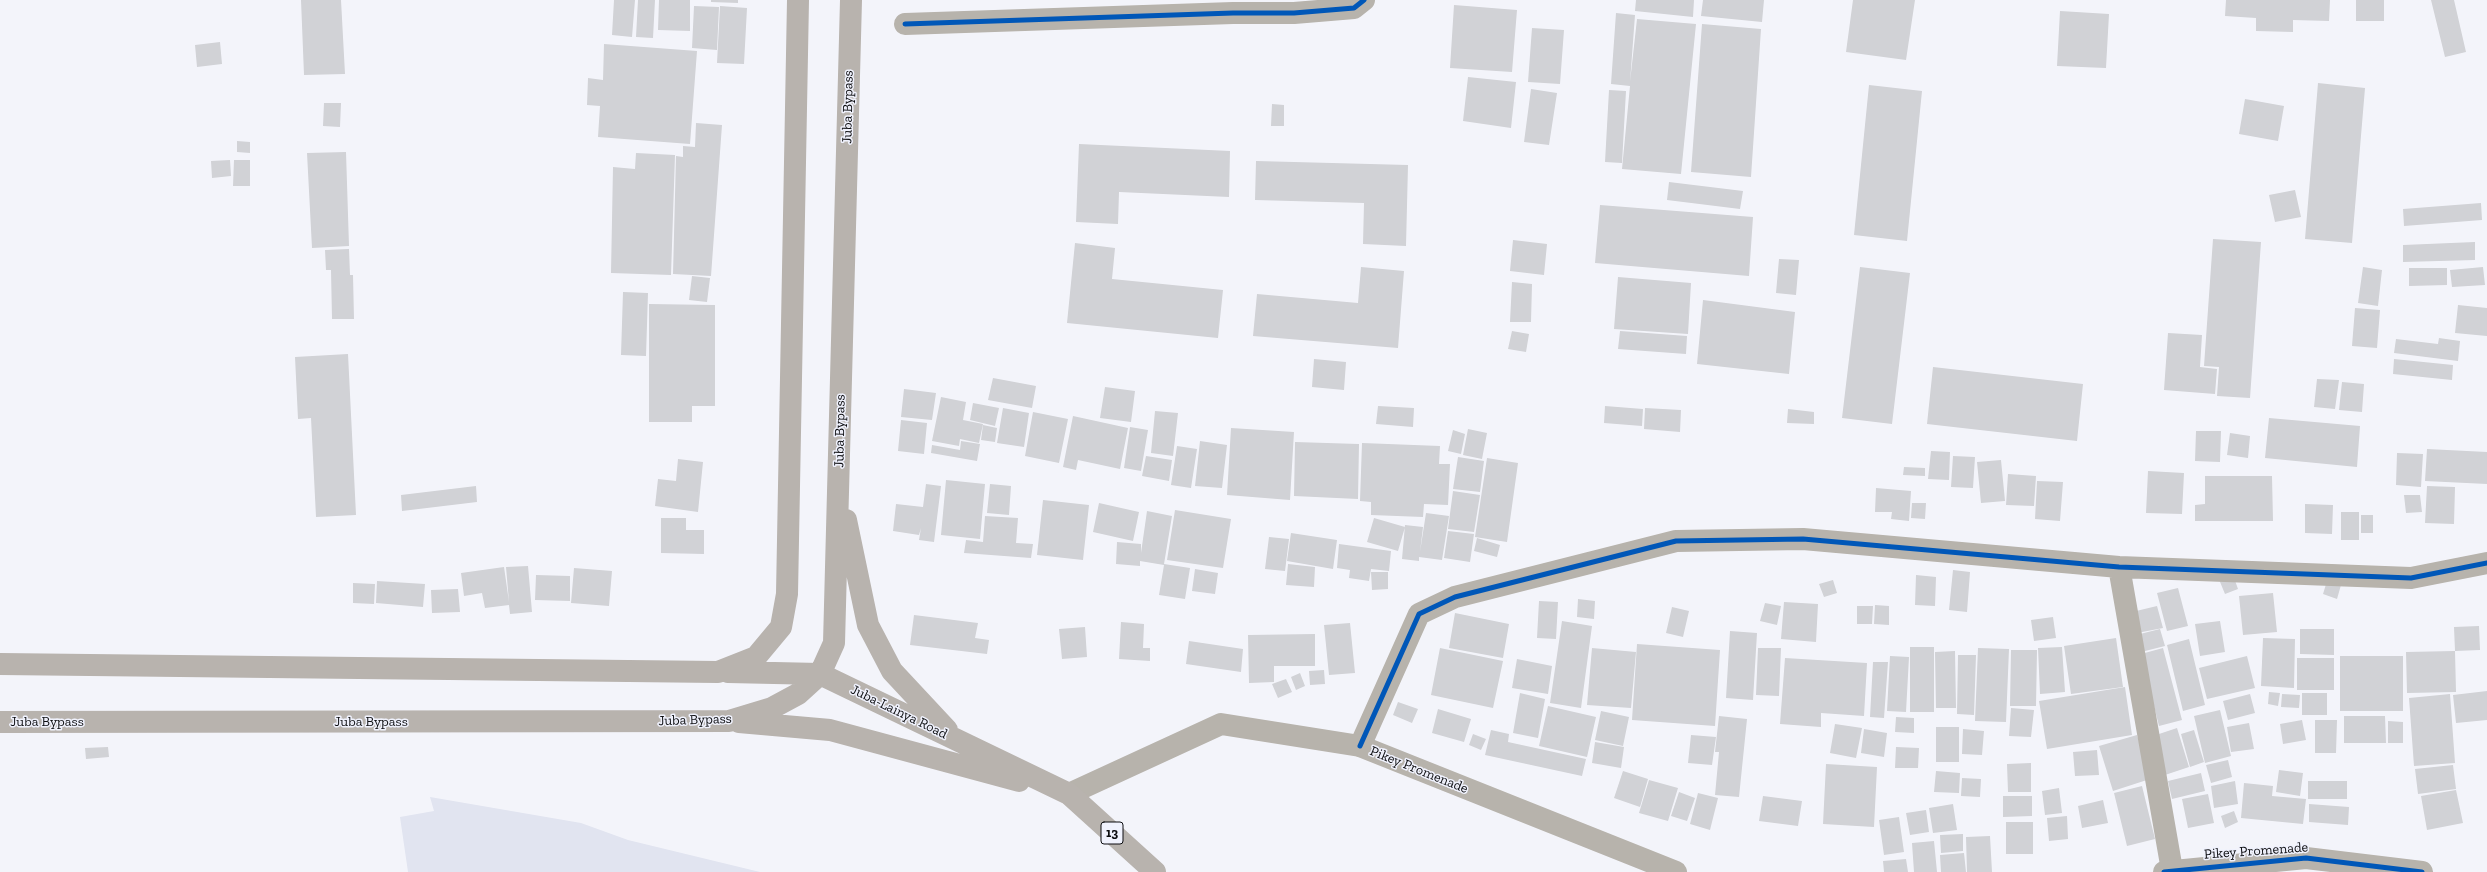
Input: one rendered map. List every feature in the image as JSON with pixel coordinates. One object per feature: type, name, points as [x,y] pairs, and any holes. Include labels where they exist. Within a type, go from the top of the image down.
[{"type":"main road","points":[[0,664],[718,672],[756,656],[781,627],[787,594],[798,0]]},
{"type":"main road","name":"Juba Bypass","points":[[0,722],[729,721],[772,708],[798,694],[820,674],[834,643],[851,0]]},
{"type":"main road","points":[[838,479],[868,625],[892,671],[956,739]]},
{"type":"main road","name":"Juba-Lainya Road","points":[[718,672],[820,674],[1069,794],[1155,872]]},
{"type":"main road","name":"Juba-Lainya Road","points":[[729,721],[830,730],[1069,794]]},
{"type":"street","points":[[905,24],[1120,9],[1294,13],[1354,8],[1364,0]]},
{"type":"street","points":[[1360,746],[1419,614],[1455,597],[1676,540],[1804,539],[2119,567],[2411,578],[2487,563]]},
{"type":"street","points":[[2119,567],[2168,871]]},
{"type":"street","name":"Pikey Promenade","points":[[1069,794],[1221,724],[1360,746],[1676,872]]},
{"type":"street","name":"Pikey Promenade","points":[[2168,871],[2306,858],[2422,872]]},
{"type":"shaded area","points":[[430,797],[581,823],[628,840],[760,872],[408,872],[400,817],[434,811]]},
{"type":"building","points":[[301,0],[341,0],[345,74],[304,75]]},
{"type":"building","points":[[614,0],[635,0],[632,37],[612,35]]},
{"type":"building","points":[[638,0],[655,0],[653,38],[636,37]]},
{"type":"building","points":[[659,0],[690,0],[690,31],[658,30]]},
{"type":"building","points":[[711,0],[738,0],[738,3],[711,2]]},
{"type":"building","points":[[1636,0],[1694,0],[1693,17],[1635,11]]},
{"type":"building","points":[[1703,0],[1764,0],[1762,22],[1701,16]]},
{"type":"building","points":[[1853,0],[1915,0],[1906,60],[1846,52]]},
{"type":"building","points":[[2226,0],[2330,0],[2329,21],[2293,20],[2293,32],[2256,31],[2256,18],[2225,16]]},
{"type":"building","points":[[2356,0],[2384,0],[2384,21],[2356,21]]},
{"type":"building","points":[[2431,0],[2454,0],[2466,52],[2445,57]]},
{"type":"building","points":[[1454,5],[1517,10],[1512,72],[1450,68]]},
{"type":"building","points":[[694,6],[719,7],[717,50],[692,48]]},
{"type":"building","points":[[720,6],[747,8],[744,64],[717,63]]},
{"type":"building","points":[[2060,11],[2109,14],[2106,68],[2057,66]]},
{"type":"building","points":[[1616,13],[1635,15],[1630,82],[1637,19],[1696,24],[1681,174],[1622,169],[1630,86],[1611,84]]},
{"type":"building","points":[[1702,24],[1761,29],[1751,177],[1691,172]]},
{"type":"building","points":[[1532,28],[1564,30],[1560,84],[1528,82]]},
{"type":"building","points":[[220,42],[222,64],[197,67],[195,45]]},
{"type":"building","points":[[604,44],[697,51],[690,144],[598,137],[600,106],[587,105],[588,78],[603,80]]},
{"type":"building","points":[[1468,77],[1516,82],[1511,128],[1463,121]]},
{"type":"building","points":[[2318,83],[2365,88],[2352,243],[2305,239]]},
{"type":"building","points":[[1869,85],[1922,91],[1907,241],[1854,235]]},
{"type":"building","points":[[1531,89],[1557,93],[1549,145],[1524,142]]},
{"type":"building","points":[[1609,90],[1626,91],[1622,163],[1605,162]]},
{"type":"building","points":[[2245,99],[2284,106],[2278,141],[2239,134]]},
{"type":"building","points":[[324,103],[341,103],[340,127],[323,126]]},
{"type":"building","points":[[1272,104],[1284,105],[1284,126],[1271,126]]},
{"type":"building","points":[[696,123],[722,125],[711,276],[673,274],[676,156],[683,157],[683,146],[695,147]]},
{"type":"building","points":[[237,141],[250,142],[250,153],[237,152]]},
{"type":"building","points":[[1079,144],[1230,151],[1229,197],[1119,192],[1118,224],[1076,222]]},
{"type":"building","points":[[346,152],[349,246],[312,248],[307,153]]},
{"type":"building","points":[[636,153],[675,155],[671,275],[611,273],[613,167],[635,169]]},
{"type":"building","points":[[230,160],[231,176],[212,178],[211,161]]},
{"type":"building","points":[[234,160],[250,160],[250,186],[233,186]]},
{"type":"building","points":[[1256,161],[1408,165],[1406,246],[1363,244],[1364,203],[1255,200]]},
{"type":"building","points":[[1669,182],[1743,191],[1740,209],[1667,200]]},
{"type":"building","points":[[2295,190],[2301,217],[2275,222],[2269,195]]},
{"type":"building","points":[[2481,203],[2482,220],[2404,226],[2403,209]]},
{"type":"building","points":[[1600,205],[1753,217],[1749,276],[1595,263]]},
{"type":"building","points":[[2213,239],[2261,242],[2250,398],[2217,396],[2219,367],[2204,366]]},
{"type":"building","points":[[1513,240],[1547,244],[1544,275],[1510,271]]},
{"type":"building","points":[[2475,242],[2475,260],[2403,262],[2403,245]]},
{"type":"building","points":[[1075,243],[1115,248],[1112,279],[1223,290],[1218,338],[1067,323]]},
{"type":"building","points":[[349,249],[350,275],[353,275],[354,319],[332,319],[331,270],[326,270],[325,250]]},
{"type":"building","points":[[1779,259],[1799,260],[1796,295],[1776,293]]},
{"type":"building","points":[[1361,267],[1404,271],[1398,348],[1253,336],[1257,294],[1358,303]]},
{"type":"building","points":[[1860,267],[1910,273],[1892,424],[1842,418]]},
{"type":"building","points":[[2363,267],[2382,270],[2378,306],[2358,303]]},
{"type":"building","points":[[2483,267],[2485,285],[2452,287],[2450,270]]},
{"type":"building","points":[[2409,268],[2447,268],[2447,285],[2409,286]]},
{"type":"building","points":[[692,276],[710,278],[707,302],[689,300]]},
{"type":"building","points":[[1618,277],[1691,283],[1688,334],[1614,329]]},
{"type":"building","points":[[1512,282],[1532,284],[1531,322],[1510,322]]},
{"type":"building","points":[[623,292],[648,293],[646,356],[621,355]]},
{"type":"building","points":[[1703,300],[1795,312],[1789,374],[1697,364]]},
{"type":"building","points":[[649,304],[715,305],[715,406],[692,406],[692,422],[649,422]]},
{"type":"building","points":[[2458,305],[2487,308],[2487,336],[2455,333]]},
{"type":"building","points":[[2355,308],[2380,310],[2377,348],[2352,346]]},
{"type":"building","points":[[1512,331],[1529,334],[1526,352],[1508,349]]},
{"type":"building","points":[[1620,331],[1687,336],[1686,354],[1618,349]]},
{"type":"building","points":[[2168,333],[2202,335],[2200,367],[2217,369],[2215,394],[2164,390]]},
{"type":"building","points":[[2439,338],[2460,341],[2458,361],[2394,353],[2396,339],[2438,344]]},
{"type":"building","points":[[348,354],[356,515],[316,517],[311,418],[298,419],[295,357]]},
{"type":"building","points":[[1314,359],[1346,362],[1344,390],[1312,387]]},
{"type":"building","points":[[2394,359],[2453,365],[2452,380],[2393,374]]},
{"type":"building","points":[[1933,367],[2083,384],[2077,441],[1927,424]]},
{"type":"building","points":[[993,378],[1036,386],[1032,408],[988,400]]},
{"type":"building","points":[[2317,379],[2339,380],[2335,409],[2314,407]]},
{"type":"building","points":[[2342,382],[2364,384],[2362,412],[2339,410]]},
{"type":"building","points":[[1105,387],[1135,391],[1131,422],[1100,418]]},
{"type":"building","points":[[904,389],[936,393],[932,420],[901,417]]},
{"type":"building","points":[[941,397],[966,402],[963,420],[983,424],[979,443],[960,439],[959,446],[932,441]]},
{"type":"building","points":[[973,403],[999,408],[995,426],[970,420]]},
{"type":"building","points":[[1378,406],[1414,408],[1413,427],[1376,424]]},
{"type":"building","points":[[1605,406],[1643,409],[1642,426],[1604,423]]},
{"type":"building","points":[[1003,408],[1029,413],[1024,447],[997,443]]},
{"type":"building","points":[[1645,408],[1681,410],[1680,432],[1644,429]]},
{"type":"building","points":[[1788,409],[1814,412],[1814,424],[1787,423]]},
{"type":"building","points":[[1155,411],[1178,413],[1173,456],[1151,453]]},
{"type":"building","points":[[1033,412],[1068,419],[1059,463],[1025,456]]},
{"type":"building","points":[[1073,416],[1128,428],[1120,469],[1078,460],[1076,470],[1063,467]]},
{"type":"building","points":[[2269,418],[2360,426],[2357,467],[2265,458]]},
{"type":"building","points":[[901,420],[927,423],[924,454],[898,451]]},
{"type":"building","points":[[983,425],[997,428],[995,442],[981,440]]},
{"type":"building","points":[[1130,427],[1148,430],[1141,471],[1124,468]]},
{"type":"building","points":[[1231,428],[1294,432],[1290,500],[1227,495]]},
{"type":"building","points":[[1468,429],[1487,433],[1482,459],[1463,455]]},
{"type":"building","points":[[1453,430],[1465,434],[1461,454],[1448,451]]},
{"type":"building","points":[[2196,431],[2221,431],[2220,462],[2195,461]]},
{"type":"building","points":[[2230,433],[2250,436],[2248,458],[2227,455]]},
{"type":"building","points":[[961,441],[980,444],[977,461],[931,453],[932,445],[960,450]]},
{"type":"building","points":[[1200,441],[1227,445],[1222,488],[1195,486]]},
{"type":"building","points":[[1295,442],[1359,444],[1358,499],[1294,496]]},
{"type":"building","points":[[1362,443],[1440,446],[1439,464],[1450,464],[1448,505],[1424,504],[1423,517],[1371,515],[1371,502],[1360,501]]},
{"type":"building","points":[[1177,446],[1197,449],[1191,488],[1171,485]]},
{"type":"building","points":[[2427,449],[2487,452],[2487,484],[2425,481]]},
{"type":"building","points":[[1931,451],[1950,452],[1949,480],[1928,479]]},
{"type":"building","points":[[2397,453],[2423,454],[2421,487],[2396,485]]},
{"type":"building","points":[[1146,456],[1172,460],[1169,481],[1142,476]]},
{"type":"building","points":[[1953,456],[1975,457],[1973,488],[1951,487]]},
{"type":"building","points":[[1458,457],[1484,461],[1480,492],[1453,489]]},
{"type":"building","points":[[1487,458],[1518,463],[1507,542],[1475,537]]},
{"type":"building","points":[[678,459],[703,462],[698,512],[655,506],[658,479],[676,481]]},
{"type":"building","points":[[2001,460],[2005,501],[1981,503],[1977,462]]},
{"type":"building","points":[[1904,467],[1925,468],[1925,476],[1903,475]]},
{"type":"building","points":[[2148,471],[2184,473],[2182,514],[2146,513]]},
{"type":"building","points":[[2008,474],[2036,476],[2034,506],[2006,505]]},
{"type":"building","points":[[2205,476],[2272,476],[2273,521],[2195,521],[2195,505],[2205,504]]},
{"type":"building","points":[[946,480],[985,484],[980,539],[941,535]]},
{"type":"building","points":[[2037,481],[2063,482],[2060,521],[2035,519]]},
{"type":"building","points":[[926,484],[941,486],[934,542],[919,540],[921,528],[919,535],[893,531],[896,504],[923,507]]},
{"type":"building","points":[[990,484],[1011,486],[1009,515],[987,513]]},
{"type":"building","points":[[476,486],[477,502],[402,511],[401,495]]},
{"type":"building","points":[[2427,486],[2455,487],[2454,524],[2425,523]]},
{"type":"building","points":[[1876,488],[1911,491],[1909,521],[1891,519],[1892,512],[1875,512]]},
{"type":"building","points":[[1453,491],[1480,495],[1474,532],[1448,529]]},
{"type":"building","points":[[2404,495],[2420,495],[2422,512],[2406,513]]},
{"type":"building","points":[[1043,500],[1089,505],[1083,560],[1037,555]]},
{"type":"building","points":[[1099,503],[1139,512],[1133,541],[1093,532]]},
{"type":"building","points":[[1912,503],[1926,503],[1925,519],[1911,518]]},
{"type":"building","points":[[2305,504],[2333,505],[2332,534],[2305,533]]},
{"type":"building","points":[[1175,510],[1231,519],[1223,568],[1167,560]]},
{"type":"building","points":[[1147,511],[1172,516],[1164,564],[1190,568],[1185,599],[1159,595],[1164,565],[1140,561],[1140,566],[1116,564],[1117,542],[1141,544],[1141,553]]},
{"type":"building","points":[[2341,512],[2359,512],[2359,540],[2341,540]]},
{"type":"building","points":[[1426,513],[1449,516],[1442,560],[1419,557],[1419,561],[1402,559],[1405,525],[1423,527],[1420,552]]},
{"type":"building","points":[[2361,515],[2373,515],[2373,533],[2361,533]]},
{"type":"building","points":[[985,516],[1018,518],[1016,543],[1033,544],[1031,558],[964,553],[966,540],[983,542]]},
{"type":"building","points":[[661,518],[686,518],[686,530],[704,530],[704,554],[661,553]]},
{"type":"building","points":[[1374,518],[1405,527],[1398,551],[1367,542]]},
{"type":"building","points":[[1448,531],[1474,534],[1470,562],[1444,558]]},
{"type":"building","points":[[1291,533],[1337,540],[1333,569],[1287,561]]},
{"type":"building","points":[[1269,537],[1289,539],[1285,571],[1265,569]]},
{"type":"building","points":[[1477,538],[1500,545],[1497,557],[1474,551]]},
{"type":"building","points":[[1339,544],[1391,551],[1389,571],[1371,569],[1369,581],[1349,578],[1350,570],[1337,568]]},
{"type":"building","points":[[1288,564],[1315,567],[1314,587],[1286,585]]},
{"type":"building","points":[[528,566],[532,612],[510,614],[509,605],[485,608],[482,593],[464,596],[461,573],[504,567],[509,602],[506,567]]},
{"type":"building","points":[[574,568],[612,571],[609,606],[571,603]]},
{"type":"building","points":[[1195,569],[1218,573],[1215,594],[1192,591]]},
{"type":"building","points":[[1953,570],[1970,572],[1967,612],[1949,610]]},
{"type":"building","points":[[1371,572],[1388,572],[1388,589],[1372,590]]},
{"type":"building","points":[[2232,572],[2238,589],[2225,594],[2218,577]]},
{"type":"building","points":[[536,575],[570,576],[570,601],[535,600]]},
{"type":"building","points":[[1916,575],[1936,577],[1935,606],[1915,605]]},
{"type":"building","points":[[1833,580],[1837,593],[1824,597],[1819,584]]},
{"type":"building","points":[[377,581],[425,584],[423,607],[376,603]]},
{"type":"building","points":[[2327,581],[2341,585],[2337,599],[2323,594]]},
{"type":"building","points":[[353,583],[375,584],[374,604],[353,603]]},
{"type":"building","points":[[2178,588],[2188,626],[2167,631],[2157,593]]},
{"type":"building","points":[[458,589],[460,612],[432,613],[431,590]]},
{"type":"building","points":[[2273,593],[2277,632],[2243,635],[2239,596]]},
{"type":"building","points":[[1578,599],[1595,601],[1594,619],[1577,617]]},
{"type":"building","points":[[1539,601],[1558,602],[1556,639],[1537,638]]},
{"type":"building","points":[[1784,602],[1818,604],[1816,642],[1781,639]]},
{"type":"building","points":[[1765,603],[1781,606],[1777,625],[1760,621]]},
{"type":"building","points":[[1875,605],[1889,606],[1889,625],[1874,624]]},
{"type":"building","points":[[1857,606],[1873,606],[1872,624],[1857,624]]},
{"type":"building","points":[[2157,606],[2163,628],[2137,633],[2132,612]]},
{"type":"building","points":[[1672,607],[1689,611],[1683,637],[1666,633]]},
{"type":"building","points":[[1455,613],[1509,624],[1503,658],[1449,648]]},
{"type":"building","points":[[914,615],[978,623],[975,638],[989,640],[987,654],[910,645]]},
{"type":"building","points":[[2053,617],[2056,638],[2034,641],[2031,620]]},
{"type":"building","points":[[1562,621],[1592,626],[1581,708],[1550,703]]},
{"type":"building","points":[[2220,621],[2225,652],[2200,656],[2195,624]]},
{"type":"building","points":[[1121,622],[1144,624],[1143,648],[1150,648],[1150,661],[1119,659]]},
{"type":"building","points":[[1350,623],[1355,673],[1329,675],[1324,625]]},
{"type":"building","points":[[2479,626],[2480,650],[2455,651],[2454,627]]},
{"type":"building","points":[[1085,627],[1087,657],[1062,659],[1059,629]]},
{"type":"building","points":[[2160,629],[2165,646],[2141,652],[2136,635]]},
{"type":"building","points":[[2300,629],[2334,629],[2334,655],[2300,654]]},
{"type":"building","points":[[1730,631],[1757,633],[1753,700],[1726,698]]},
{"type":"building","points":[[1315,634],[1315,666],[1274,666],[1274,682],[1249,683],[1248,635]]},
{"type":"building","points":[[2116,638],[2123,687],[2071,694],[2064,646]]},
{"type":"building","points":[[2263,638],[2295,639],[2294,688],[2261,686]]},
{"type":"building","points":[[2189,639],[2205,705],[2183,711],[2167,645]]},
{"type":"building","points":[[1189,641],[1243,649],[1241,672],[1186,664]]},
{"type":"building","points":[[1637,644],[1720,650],[1715,726],[1632,720]]},
{"type":"building","points":[[1910,647],[1934,647],[1934,712],[1910,712]]},
{"type":"building","points":[[2062,647],[2065,692],[2040,694],[2038,648]]},
{"type":"building","points":[[1440,648],[1503,661],[1493,708],[1431,695]]},
{"type":"building","points":[[1592,648],[1636,652],[1631,708],[1587,705]]},
{"type":"building","points":[[1758,648],[1781,648],[1779,696],[1756,695]]},
{"type":"building","points":[[1978,648],[2009,649],[2006,722],[1975,721]]},
{"type":"building","points":[[2163,648],[2182,720],[2159,726],[2141,654]]},
{"type":"building","points":[[2011,650],[2037,650],[2036,706],[2010,706]]},
{"type":"building","points":[[1955,651],[1956,708],[1936,708],[1935,652]]},
{"type":"building","points":[[2455,651],[2456,692],[2407,693],[2406,652]]},
{"type":"building","points":[[1958,655],[1976,655],[1974,715],[1957,714]]},
{"type":"building","points":[[1890,656],[1909,657],[1906,712],[1887,711]]},
{"type":"building","points":[[2247,656],[2255,688],[2207,699],[2199,668]]},
{"type":"building","points":[[2340,656],[2403,656],[2403,711],[2340,711]]},
{"type":"building","points":[[1785,658],[1867,663],[1864,716],[1821,713],[1821,727],[1780,724]]},
{"type":"building","points":[[2297,658],[2334,658],[2334,690],[2297,690]]},
{"type":"building","points":[[1517,659],[1552,666],[1548,694],[1512,688]]},
{"type":"building","points":[[1873,662],[1888,662],[1884,718],[1870,717]]},
{"type":"building","points":[[1324,670],[1325,684],[1310,685],[1309,671]]},
{"type":"building","points":[[1300,673],[1305,686],[1296,690],[1291,677]]},
{"type":"building","points":[[1286,679],[1292,692],[1278,698],[1272,684]]},
{"type":"building","points":[[2125,687],[2132,735],[2047,749],[2039,701]]},
{"type":"building","points":[[2487,691],[2487,720],[2456,723],[2453,695]]},
{"type":"building","points":[[2269,692],[2280,693],[2278,706],[2268,704]]},
{"type":"building","points":[[1520,693],[1545,699],[1538,738],[1513,733]]},
{"type":"building","points":[[2302,693],[2327,693],[2327,715],[2302,715]]},
{"type":"building","points":[[2250,694],[2255,713],[2228,720],[2223,701]]},
{"type":"building","points":[[2282,694],[2300,695],[2299,708],[2281,707]]},
{"type":"building","points":[[2450,694],[2455,763],[2414,766],[2409,698]]},
{"type":"building","points":[[1398,702],[1418,709],[1412,723],[1393,715]]},
{"type":"building","points":[[1548,706],[1596,717],[1587,757],[1539,746]]},
{"type":"building","points":[[2011,708],[2034,710],[2031,737],[2009,736]]},
{"type":"building","points":[[1438,709],[1471,719],[1464,742],[1432,733]]},
{"type":"building","points":[[2220,710],[2231,756],[2205,763],[2194,716]]},
{"type":"building","points":[[1601,711],[1629,717],[1623,746],[1595,740]]},
{"type":"building","points":[[1719,716],[1747,719],[1739,797],[1715,795],[1719,752],[1715,752]]},
{"type":"building","points":[[2344,716],[2385,716],[2386,743],[2344,743]]},
{"type":"building","points":[[1896,717],[1914,718],[1914,733],[1895,732]]},
{"type":"building","points":[[2302,720],[2306,740],[2283,744],[2280,724]]},
{"type":"building","points":[[2315,720],[2337,720],[2336,753],[2315,753]]},
{"type":"building","points":[[2388,721],[2403,722],[2403,743],[2388,743]]},
{"type":"building","points":[[2249,723],[2254,749],[2231,752],[2227,727]]},
{"type":"building","points":[[1835,724],[1862,728],[1856,758],[1830,753]]},
{"type":"building","points":[[1936,727],[1959,727],[1959,762],[1936,762]]},
{"type":"building","points":[[2177,728],[2189,767],[2165,775],[2153,736]]},
{"type":"building","points":[[1864,729],[1887,733],[1884,757],[1861,753]]},
{"type":"building","points":[[1963,729],[1984,731],[1982,755],[1962,754]]},
{"type":"building","points":[[1491,730],[1509,734],[1508,742],[1586,759],[1582,776],[1485,755]]},
{"type":"building","points":[[2194,730],[2204,762],[2190,767],[2181,734]]},
{"type":"building","points":[[1473,734],[1486,739],[1481,750],[1469,745]]},
{"type":"building","points":[[1691,735],[1716,737],[1712,765],[1688,763]]},
{"type":"building","points":[[2137,735],[2150,779],[2113,791],[2099,746]]},
{"type":"building","points":[[1595,742],[1624,747],[1621,768],[1592,763]]},
{"type":"building","points":[[108,747],[109,757],[86,759],[85,748]]},
{"type":"building","points":[[1896,747],[1919,748],[1918,768],[1895,768]]},
{"type":"building","points":[[2097,750],[2099,775],[2075,776],[2073,752]]},
{"type":"building","points":[[2228,760],[2232,777],[2211,783],[2206,765]]},
{"type":"building","points":[[2031,763],[2031,792],[2008,792],[2007,764]]},
{"type":"building","points":[[1826,764],[1877,767],[1874,827],[1823,824]]},
{"type":"building","points":[[2453,765],[2456,789],[2418,794],[2415,769]]},
{"type":"building","points":[[2279,770],[2303,773],[2300,796],[2276,792]]},
{"type":"building","points":[[1623,771],[1648,779],[1640,807],[1614,798]]},
{"type":"building","points":[[1936,771],[1960,773],[1959,793],[1934,792]]},
{"type":"building","points":[[2201,773],[2205,791],[2172,799],[2168,781]]},
{"type":"building","points":[[1962,778],[1981,779],[1980,797],[1961,796]]},
{"type":"building","points":[[1649,780],[1678,788],[1668,821],[1639,813]]},
{"type":"building","points":[[2235,781],[2238,804],[2214,808],[2211,786]]},
{"type":"building","points":[[2308,781],[2347,781],[2347,799],[2308,799]]},
{"type":"building","points":[[2244,783],[2273,786],[2272,796],[2306,799],[2303,824],[2241,818]]},
{"type":"building","points":[[2142,786],[2155,839],[2127,846],[2114,793]]},
{"type":"building","points":[[2059,788],[2062,813],[2045,815],[2042,791]]},
{"type":"building","points":[[2456,790],[2463,823],[2427,830],[2421,796]]},
{"type":"building","points":[[1679,792],[1695,798],[1687,821],[1671,816]]},
{"type":"building","points":[[1698,793],[1718,798],[1710,830],[1690,824]]},
{"type":"building","points":[[2208,794],[2214,823],[2188,828],[2182,799]]},
{"type":"building","points":[[1763,796],[1802,801],[1798,826],[1759,821]]},
{"type":"building","points":[[2003,796],[2032,796],[2032,816],[2003,817]]},
{"type":"building","points":[[2103,800],[2108,823],[2082,828],[2078,806]]},
{"type":"building","points":[[1953,804],[1957,830],[1933,833],[1929,808]]},
{"type":"building","points":[[2309,804],[2349,807],[2348,825],[2309,822]]},
{"type":"building","points":[[1926,810],[1929,832],[1910,835],[1906,813]]},
{"type":"building","points":[[2234,811],[2238,822],[2225,828],[2221,816]]},
{"type":"building","points":[[2067,816],[2068,839],[2049,841],[2047,818]]},
{"type":"building","points":[[1899,817],[1904,852],[1884,855],[1879,820]]},
{"type":"building","points":[[2006,822],[2033,822],[2033,854],[2006,854]]},
{"type":"building","points":[[1963,834],[1963,851],[1941,853],[1940,835]]},
{"type":"building","points":[[1990,836],[1992,872],[1967,872],[1966,837]]},
{"type":"building","points":[[1934,841],[1937,872],[1914,872],[1912,843]]},
{"type":"building","points":[[1964,853],[1966,872],[1941,872],[1940,855]]},
{"type":"building","points":[[1906,859],[1908,872],[1884,872],[1883,861]]},
{"type":"cycle path","points":[[905,24],[1233,13],[1294,13],[1354,8],[1364,0]]},
{"type":"cycle path","points":[[1360,746],[1419,614],[1455,597],[1676,541],[1803,539],[2119,567],[2411,578],[2487,563]]},
{"type":"cycle path","points":[[2164,872],[2306,858],[2422,872]]}]
